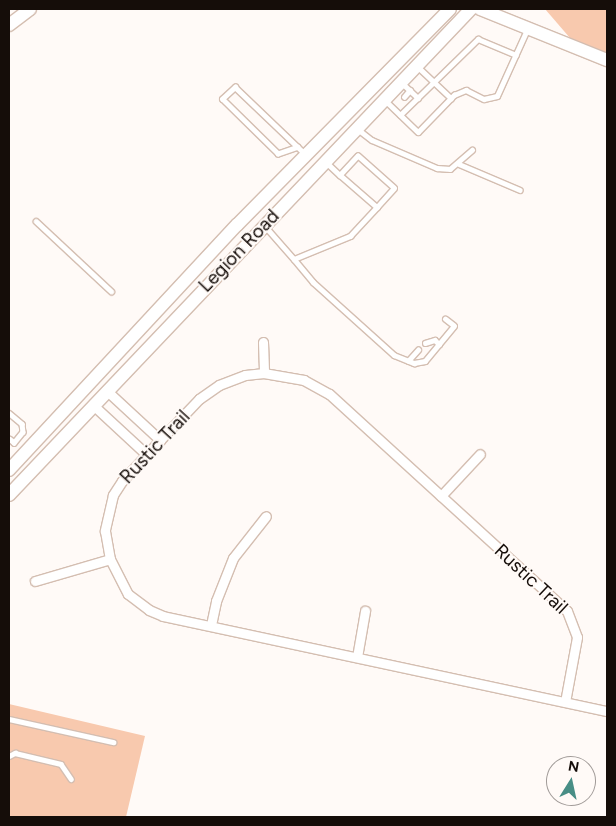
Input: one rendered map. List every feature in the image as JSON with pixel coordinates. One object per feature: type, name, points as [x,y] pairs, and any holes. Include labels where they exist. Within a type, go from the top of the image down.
[{"type":"main road","points":[[9,26],[30,9]]},
{"type":"main road","name":"Legion Road","points":[[9,469],[147,323],[302,151],[450,9]]},
{"type":"main road","name":"Legion Road","points":[[9,496],[106,390],[324,161],[356,128],[388,103],[405,86],[416,65],[471,9]]},
{"type":"main road","points":[[480,9],[607,60]]},
{"type":"main road","points":[[93,405],[90,398],[93,392],[146,332],[147,323]]},
{"type":"main road","points":[[9,485],[76,408],[76,399]]},
{"type":"street","points":[[263,342],[264,373]]},
{"type":"street","name":"Rustic Trail","points":[[565,702],[577,646],[572,619],[329,394],[298,378],[264,373],[231,380],[208,392],[146,454],[122,481],[108,506],[105,532],[110,559],[120,583],[149,610],[211,625],[357,657],[565,702],[607,711]]},
{"type":"street","points":[[106,390],[160,440]]},
{"type":"street","points":[[93,405],[146,454]]},
{"type":"street","points":[[441,496],[480,454]]},
{"type":"street","points":[[211,625],[216,601],[234,558],[266,516]]},
{"type":"street","points":[[35,581],[110,559]]},
{"type":"street","points":[[357,657],[365,612]]},
{"type":"lane","points":[[388,103],[418,132],[451,98],[466,90],[484,99],[497,96],[528,28]]},
{"type":"lane","points":[[400,115],[478,39],[516,54]]},
{"type":"lane","points":[[416,65],[451,98]]},
{"type":"lane","points":[[405,86],[418,98]]},
{"type":"lane","points":[[404,97],[405,86]]},
{"type":"lane","points":[[235,87],[302,151],[278,154],[222,99],[235,87]]},
{"type":"lane","points":[[388,103],[397,103]]},
{"type":"lane","points":[[356,128],[372,140],[437,168],[450,170],[459,164],[472,150]]},
{"type":"lane","points":[[294,259],[350,236],[394,188],[358,156],[340,175]]},
{"type":"lane","points":[[324,161],[377,207]]},
{"type":"lane","points":[[459,164],[520,190]]},
{"type":"lane","points":[[36,221],[111,290]]},
{"type":"lane","points":[[264,224],[313,282],[394,355],[408,361],[425,361],[454,326],[445,319]]},
{"type":"lane","points":[[425,343],[435,340],[440,344]]},
{"type":"lane","points":[[408,361],[418,350]]},
{"type":"lane","points":[[9,413],[22,424],[23,432],[14,444],[9,439]]},
{"type":"lane","points":[[9,719],[113,742]]},
{"type":"lane","points":[[9,756],[15,752],[61,764],[71,779]]},
{"type":"shaded area","points":[[545,9],[607,9],[607,53],[570,38]]},
{"type":"shaded area","points":[[9,704],[145,736],[126,817],[9,817]]}]
